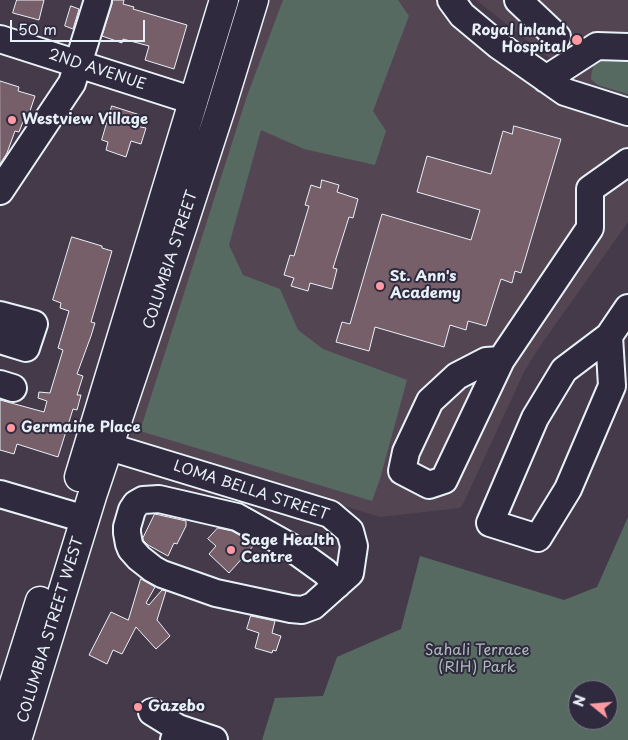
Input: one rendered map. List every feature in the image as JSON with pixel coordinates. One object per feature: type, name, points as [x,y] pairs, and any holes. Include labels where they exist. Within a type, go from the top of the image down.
[{"type":"main road","name":"COLUMBIA STREET","points":[[76,516],[99,444],[194,101],[224,0]]},
{"type":"main road","name":"COLUMBIA STREET","points":[[99,444],[189,207],[254,0]]},
{"type":"main road","name":"COLUMBIA STREET WEST","points":[[0,728],[76,516]]},
{"type":"main road","name":"COLUMBIA STREET WEST","points":[[17,740],[76,516]]},
{"type":"street","points":[[0,192],[72,83],[98,0]]},
{"type":"street","points":[[451,0],[462,15],[498,45],[565,92],[628,112]]},
{"type":"street","points":[[518,0],[557,38]]},
{"type":"street","name":"2ND AVENUE","points":[[0,39],[194,101]]},
{"type":"street","points":[[546,79],[598,46],[628,47]]},
{"type":"street","points":[[501,360],[486,361],[457,376],[430,401],[406,452],[402,471],[429,486],[444,480],[501,360],[590,228],[590,189],[628,162]]},
{"type":"street","points":[[609,336],[612,386],[568,489],[538,538],[490,523],[535,418],[564,370],[609,336],[628,308]]},
{"type":"street","points":[[0,315],[34,324],[26,348],[0,340]]},
{"type":"street","name":"LOMA BELLA STREET","points":[[99,444],[330,514],[350,531],[354,546],[350,573],[337,585],[313,606],[302,610],[216,593],[153,569],[131,549],[127,528],[133,508],[143,500],[153,499],[166,500],[236,517],[289,546],[325,572],[337,585]]},
{"type":"street","points":[[0,494],[76,516]]},
{"type":"street","points":[[152,712],[176,734],[214,740]]},
{"type":"shaded area","name":"St. Ann's Academy","points":[[269,0],[438,0],[489,51],[531,85],[597,113],[628,123],[628,222],[538,349],[524,372],[460,508],[380,517],[133,441],[129,431]]},
{"type":"shaded area","name":"Royal Inland Hospital","points":[[476,0],[628,0],[628,110],[576,79]]},
{"type":"green space","points":[[283,0],[398,0],[409,16],[373,111],[386,131],[375,165],[304,149],[261,130],[229,245],[243,275],[280,289],[298,330],[323,349],[407,380],[380,479],[372,501],[140,431],[247,96]]},
{"type":"green space","points":[[628,54],[628,94],[598,85],[591,79],[595,64],[602,57]]},
{"type":"green space","name":"Sahali Terrace (RIH) Park","points":[[628,517],[628,740],[262,740],[275,698],[323,696],[337,657],[401,629],[420,556],[564,600],[597,587]]},
{"type":"building","points":[[17,0],[44,0],[39,20],[13,13]]},
{"type":"building","points":[[113,0],[124,0],[123,4],[134,7],[133,9],[187,25],[174,69],[145,60],[149,46],[123,39],[122,43],[102,36]]},
{"type":"building","points":[[71,6],[79,9],[73,29],[65,26]]},
{"type":"building","name":"Westview Village","points":[[0,81],[19,87],[18,91],[35,96],[27,120],[24,119],[19,132],[15,131],[7,153],[0,164]]},
{"type":"building","points":[[112,106],[140,115],[136,126],[146,128],[141,144],[131,141],[126,157],[106,150],[108,142],[102,140]]},
{"type":"building","points":[[514,126],[561,139],[521,273],[515,271],[512,283],[501,279],[486,326],[468,321],[466,330],[450,325],[444,347],[375,327],[369,351],[336,342],[342,322],[350,324],[382,214],[471,240],[480,210],[417,192],[427,156],[491,174],[503,131],[512,134]]},
{"type":"building","points":[[322,180],[339,185],[337,192],[358,199],[353,218],[349,217],[333,268],[337,269],[332,289],[310,283],[308,291],[291,286],[294,278],[284,275],[290,255],[294,256],[309,206],[305,205],[311,185],[320,188]]},
{"type":"building","points":[[72,237],[112,251],[91,322],[95,323],[77,374],[83,376],[77,395],[81,395],[77,410],[73,409],[58,457],[17,444],[14,454],[0,450],[0,400],[44,412],[47,401],[38,398],[39,392],[50,393],[63,350],[58,348],[69,311],[60,308],[61,303],[53,300]]},
{"type":"building","points":[[155,514],[186,521],[186,526],[177,544],[174,543],[168,556],[148,545],[143,540]]},
{"type":"building","name":"Sage Health Centre","points":[[218,528],[232,531],[255,544],[229,573],[209,554],[216,546],[208,539]]},
{"type":"building","points":[[141,579],[155,587],[146,603],[149,605],[162,590],[166,591],[157,620],[170,636],[156,649],[136,627],[122,654],[113,650],[107,664],[89,655],[111,612],[128,620]]},
{"type":"building","points":[[251,616],[275,621],[272,633],[281,636],[276,651],[273,650],[272,653],[255,648],[259,633],[247,629]]},
{"type":"place","name":"Royal Inland Hospital","points":[[577,40]]},
{"type":"place","name":"Westview Village","points":[[12,120]]},
{"type":"place","name":"St. Ann's Academy","points":[[380,286]]},
{"type":"place","name":"Germaine Place","points":[[11,428]]},
{"type":"place","name":"Sage Health Centre","points":[[231,550]]},
{"type":"place","name":"Gazebo","points":[[138,707]]}]
